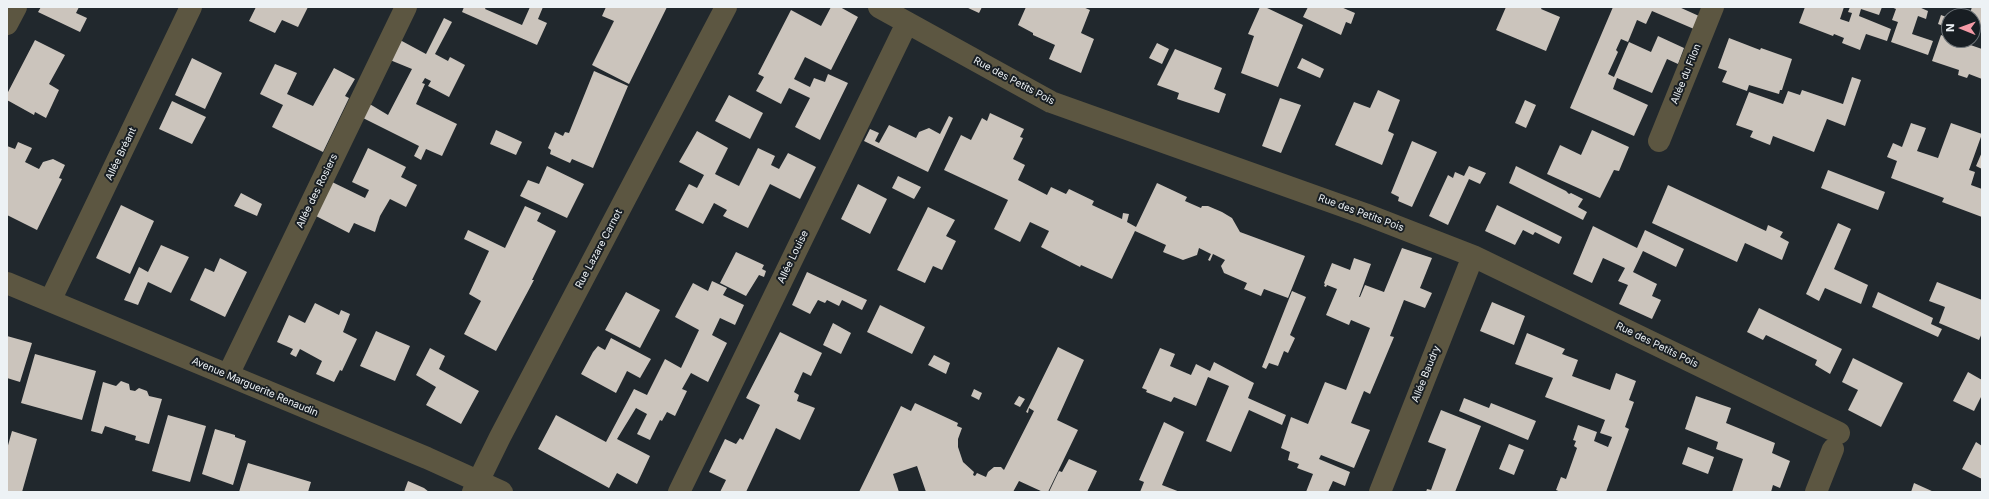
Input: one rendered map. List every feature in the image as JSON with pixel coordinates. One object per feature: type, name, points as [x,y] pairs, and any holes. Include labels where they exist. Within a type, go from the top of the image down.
[{"type":"street","points":[[7,24],[16,7]]},
{"type":"street","name":"Allée Bréant","points":[[50,301],[191,7]]},
{"type":"street","name":"Allée des Rosiers","points":[[228,375],[406,7]]},
{"type":"street","name":"Rue Lazare Carnot","points":[[475,486],[726,7]]},
{"type":"street","name":"Rue des Petits Pois","points":[[879,7],[1051,102],[1365,214],[1473,256],[1836,441],[1816,492]]},
{"type":"street","name":"Allée du Filon","points":[[1659,141],[1713,7]]},
{"type":"street","name":"Allée Louise","points":[[679,492],[907,23]]},
{"type":"street","name":"Allée Baudry","points":[[1380,492],[1473,256]]},
{"type":"street","name":"Avenue Marguerite Renaudin","points":[[7,283],[228,375],[475,486],[502,492]]},
{"type":"building","points":[[41,7],[79,7],[76,13],[87,18],[80,32],[38,12]]},
{"type":"building","points":[[256,7],[308,7],[298,27],[282,20],[275,33],[249,21]]},
{"type":"building","points":[[464,7],[486,7],[485,9],[522,25],[530,7],[543,7],[538,19],[547,23],[537,45],[462,12]]},
{"type":"building","points":[[606,7],[667,7],[629,84],[592,65],[614,21],[602,16]]},
{"type":"building","points":[[831,7],[840,7],[858,17],[831,70],[805,57],[794,79],[810,87],[814,78],[825,82],[828,74],[848,83],[820,140],[795,127],[810,98],[789,88],[781,104],[756,91],[764,77],[758,74],[791,10],[821,26]]},
{"type":"building","points":[[966,7],[982,7],[979,13]]},
{"type":"building","points":[[1026,7],[1083,7],[1090,10],[1081,33],[1094,39],[1081,73],[1049,59],[1055,45],[1033,35],[1033,33],[1018,25]]},
{"type":"building","points":[[1260,7],[1265,7],[1303,25],[1278,87],[1241,73],[1254,36],[1248,34]]},
{"type":"building","points":[[1308,7],[1341,7],[1355,13],[1351,24],[1346,22],[1341,35],[1303,17]]},
{"type":"building","points":[[1506,7],[1542,7],[1541,9],[1560,17],[1546,51],[1496,30]]},
{"type":"building","points":[[1613,7],[1679,7],[1699,16],[1694,29],[1652,11],[1646,24],[1637,20],[1628,42],[1621,39],[1616,50],[1618,52],[1608,74],[1614,77],[1629,42],[1651,52],[1658,36],[1684,48],[1678,64],[1667,59],[1652,93],[1617,78],[1613,89],[1648,105],[1634,136],[1570,108]]},
{"type":"building","points":[[1805,7],[1844,7],[1840,19],[1849,22],[1852,13],[1848,12],[1850,7],[1882,7],[1879,15],[1861,9],[1859,16],[1891,29],[1887,41],[1866,34],[1860,50],[1842,43],[1844,38],[1834,34],[1833,36],[1799,23]]},
{"type":"building","points":[[1891,7],[1919,7],[1928,11],[1926,19],[1918,16],[1912,34],[1933,41],[1928,55],[1891,42],[1898,22],[1892,20],[1896,9]]},
{"type":"building","points":[[1982,7],[1981,24],[1981,8],[1972,8]]},
{"type":"building","points":[[1941,15],[1941,25],[1938,24]]},
{"type":"building","points":[[444,18],[452,22],[435,54],[448,61],[450,57],[465,65],[449,97],[428,86],[431,81],[425,78],[422,83],[425,84],[416,104],[457,124],[442,156],[426,149],[421,160],[414,156],[419,146],[361,117],[368,103],[388,115],[412,69],[390,60],[400,40],[426,54]]},
{"type":"building","points":[[1941,35],[1941,48],[1982,49],[1982,79],[1969,74],[1967,78],[1958,75],[1959,70],[1932,61]]},
{"type":"building","points":[[1729,38],[1760,50],[1761,48],[1792,59],[1782,90],[1780,90],[1779,94],[1749,85],[1747,91],[1722,82],[1727,71],[1718,68]]},
{"type":"building","points":[[35,40],[65,55],[49,84],[59,90],[46,118],[35,112],[34,115],[7,100],[7,94]]},
{"type":"building","points":[[1157,43],[1169,49],[1162,64],[1149,58]]},
{"type":"building","points":[[1175,49],[1222,68],[1214,89],[1226,94],[1219,113],[1177,99],[1179,93],[1157,85]]},
{"type":"building","points":[[192,58],[222,73],[205,109],[175,95]]},
{"type":"building","points":[[1302,58],[1324,69],[1320,78],[1297,68]]},
{"type":"building","points":[[275,64],[297,73],[287,94],[313,106],[334,68],[355,79],[345,96],[349,98],[323,152],[272,127],[283,105],[260,94]]},
{"type":"building","points":[[594,71],[628,86],[593,168],[572,159],[570,163],[550,154],[551,150],[548,148],[555,132],[563,136],[565,132],[569,133]]},
{"type":"building","points":[[1852,77],[1861,80],[1845,126],[1827,119],[1814,152],[1773,136],[1770,145],[1750,137],[1753,131],[1736,125],[1749,92],[1783,104],[1788,91],[1800,95],[1802,90],[1843,104]]},
{"type":"building","points":[[1378,90],[1400,100],[1388,131],[1394,134],[1382,165],[1335,145],[1354,102],[1370,108]]},
{"type":"building","points":[[729,95],[763,113],[750,139],[715,121]]},
{"type":"building","points":[[1280,98],[1301,105],[1281,153],[1262,146]]},
{"type":"building","points":[[1525,100],[1536,105],[1526,128],[1515,123]]},
{"type":"building","points":[[172,101],[206,117],[192,144],[159,129]]},
{"type":"building","points":[[990,113],[1024,129],[1020,137],[1023,138],[1013,159],[1025,165],[1018,180],[1047,195],[1051,187],[1066,194],[1069,189],[1094,201],[1092,205],[1122,219],[1123,213],[1129,214],[1127,222],[1136,227],[1157,183],[1187,197],[1185,201],[1201,208],[1202,206],[1208,206],[1222,212],[1232,218],[1240,232],[1305,256],[1288,298],[1264,289],[1261,296],[1244,289],[1247,283],[1224,273],[1221,266],[1225,260],[1213,254],[1210,261],[1208,260],[1211,254],[1199,248],[1197,255],[1183,260],[1163,252],[1166,245],[1135,231],[1112,279],[1081,265],[1080,267],[1041,247],[1049,231],[1030,222],[1020,242],[994,229],[1008,200],[944,170],[961,135],[971,140],[982,118],[987,121]]},
{"type":"building","points":[[949,116],[953,118],[928,172],[864,141],[870,129],[879,133],[875,141],[879,143],[889,125],[916,138],[919,132],[929,128],[940,134]]},
{"type":"building","points":[[1911,123],[1926,128],[1917,151],[1938,158],[1951,123],[1982,134],[1969,170],[1975,172],[1971,185],[1982,189],[1982,217],[1942,202],[1944,198],[1891,178],[1897,161],[1887,157],[1893,143],[1902,147]]},
{"type":"building","points":[[496,130],[522,142],[516,155],[490,144]]},
{"type":"building","points":[[1592,130],[1629,147],[1619,171],[1614,170],[1600,198],[1547,174],[1560,145],[1581,155]]},
{"type":"building","points":[[697,131],[728,148],[715,174],[739,186],[758,148],[775,156],[771,165],[779,169],[788,153],[816,167],[800,199],[770,184],[748,228],[723,216],[727,210],[714,203],[703,224],[675,210],[689,184],[697,188],[704,175],[679,162]]},
{"type":"building","points":[[1412,141],[1437,152],[1412,207],[1398,201],[1399,197],[1391,193]]},
{"type":"building","points":[[18,142],[32,148],[25,162],[39,169],[43,162],[53,159],[65,165],[59,178],[62,179],[37,230],[7,215],[7,146],[15,149]]},
{"type":"building","points":[[368,148],[406,167],[401,177],[417,185],[406,207],[390,199],[380,216],[375,232],[354,223],[349,233],[314,215],[330,181],[365,198],[369,190],[352,182]]},
{"type":"building","points":[[1982,152],[1982,169],[1976,166]]},
{"type":"building","points":[[547,166],[584,184],[567,218],[520,196],[528,180],[539,184]]},
{"type":"building","points":[[1469,166],[1486,173],[1480,184],[1469,179],[1448,225],[1429,216],[1448,175],[1453,178],[1455,172],[1464,176]]},
{"type":"building","points":[[1516,166],[1566,191],[1569,194],[1571,193],[1583,199],[1578,207],[1587,212],[1583,220],[1509,183]]},
{"type":"building","points":[[1828,170],[1885,192],[1878,210],[1821,188]]},
{"type":"building","points":[[898,176],[921,187],[914,199],[892,188]]},
{"type":"building","points":[[858,184],[887,199],[870,234],[841,219]]},
{"type":"building","points":[[1668,185],[1766,231],[1768,225],[1783,232],[1780,237],[1789,242],[1782,260],[1745,243],[1737,262],[1652,223]]},
{"type":"building","points":[[241,193],[262,204],[257,216],[234,206]]},
{"type":"building","points":[[121,205],[154,221],[130,274],[96,258]]},
{"type":"building","points":[[1497,205],[1562,237],[1559,244],[1535,232],[1533,235],[1523,230],[1515,245],[1485,231]]},
{"type":"building","points":[[525,206],[541,213],[537,221],[556,231],[532,280],[534,280],[496,351],[464,334],[481,301],[469,294],[489,251],[464,239],[468,230],[505,248]]},
{"type":"building","points":[[928,207],[955,220],[946,236],[956,241],[942,270],[933,266],[925,283],[897,270]]},
{"type":"building","points":[[1838,223],[1851,229],[1834,269],[1868,285],[1861,304],[1825,288],[1819,301],[1806,294]]},
{"type":"building","points":[[1593,226],[1637,248],[1645,230],[1684,249],[1676,267],[1643,251],[1633,272],[1657,284],[1652,296],[1661,300],[1652,319],[1619,304],[1628,285],[1618,281],[1625,268],[1603,258],[1592,283],[1573,274]]},
{"type":"building","points":[[161,245],[189,257],[171,293],[148,282],[138,305],[124,300],[139,267],[148,272]]},
{"type":"building","points":[[1402,248],[1432,258],[1420,288],[1432,293],[1425,308],[1404,300],[1390,336],[1394,337],[1370,394],[1364,391],[1351,423],[1370,430],[1354,468],[1321,455],[1319,459],[1350,472],[1345,486],[1333,481],[1328,492],[1306,492],[1313,474],[1297,468],[1299,464],[1288,460],[1290,452],[1281,448],[1291,417],[1308,424],[1325,382],[1346,390],[1370,328],[1351,320],[1349,325],[1326,315],[1337,289],[1327,285],[1326,287],[1324,286],[1324,283],[1332,263],[1350,270],[1354,258],[1371,264],[1359,297],[1365,285],[1384,292]]},
{"type":"building","points":[[736,252],[764,265],[762,269],[766,271],[764,277],[759,275],[746,296],[720,283]]},
{"type":"building","points":[[220,258],[247,272],[225,317],[190,300],[205,268],[214,272]]},
{"type":"building","points":[[807,272],[867,300],[862,310],[842,300],[839,306],[827,300],[825,303],[818,300],[810,314],[792,305]]},
{"type":"building","points":[[712,281],[727,288],[723,295],[744,305],[735,325],[720,318],[712,335],[727,343],[708,382],[691,373],[682,389],[687,391],[675,416],[667,412],[662,421],[660,420],[650,440],[637,434],[647,414],[636,408],[617,439],[650,456],[637,484],[617,473],[609,488],[538,449],[556,415],[606,442],[634,389],[647,395],[665,359],[681,368],[699,330],[675,317],[693,283],[708,291]]},
{"type":"building","points":[[1937,282],[1982,300],[1982,333],[1979,340],[1939,323],[1945,307],[1929,301]]},
{"type":"building","points":[[1292,291],[1306,297],[1290,335],[1295,338],[1288,353],[1284,351],[1278,366],[1269,363],[1266,369],[1262,367]]},
{"type":"building","points":[[626,292],[660,310],[640,348],[605,330]]},
{"type":"building","points":[[1878,292],[1933,318],[1931,324],[1942,329],[1938,337],[1872,307]]},
{"type":"building","points":[[1492,302],[1525,316],[1514,345],[1480,331]]},
{"type":"building","points":[[315,303],[339,315],[341,310],[350,314],[343,332],[357,339],[342,371],[340,370],[334,382],[316,374],[322,361],[300,349],[296,357],[290,354],[293,349],[277,342],[289,315],[305,323]]},
{"type":"building","points":[[880,305],[925,327],[912,354],[867,332]]},
{"type":"building","points":[[1759,308],[1842,349],[1830,374],[1815,365],[1817,360],[1766,335],[1763,340],[1747,332]]},
{"type":"building","points":[[833,323],[851,333],[841,354],[823,345]]},
{"type":"building","points":[[376,331],[410,346],[395,381],[360,366]]},
{"type":"building","points":[[780,332],[822,353],[811,376],[803,372],[794,392],[799,395],[797,401],[815,408],[800,440],[776,428],[746,492],[720,492],[726,480],[709,472],[725,439],[736,444],[740,438],[743,440],[760,405],[746,398]]},
{"type":"building","points":[[1527,333],[1565,349],[1562,354],[1578,360],[1572,376],[1610,390],[1616,373],[1636,381],[1629,400],[1634,402],[1625,427],[1629,429],[1606,492],[1561,492],[1556,490],[1561,477],[1566,479],[1577,448],[1574,446],[1576,441],[1573,440],[1578,425],[1597,432],[1594,441],[1608,447],[1612,437],[1600,433],[1605,420],[1545,397],[1553,378],[1515,364]]},
{"type":"building","points":[[7,336],[32,343],[20,382],[7,378]]},
{"type":"building","points":[[611,338],[651,359],[640,378],[627,371],[616,393],[581,374],[598,346],[605,350]]},
{"type":"building","points":[[1058,347],[1084,360],[1057,420],[1078,430],[1048,492],[1043,492],[1019,481],[1013,492],[926,492],[917,466],[893,474],[899,492],[859,492],[901,406],[911,411],[915,403],[958,423],[957,426],[962,428],[958,439],[958,447],[963,462],[974,472],[973,475],[975,476],[977,473],[986,477],[988,472],[994,467],[1001,467],[1004,470],[1034,411],[1029,408],[1028,413],[1026,412]]},
{"type":"building","points":[[430,348],[445,356],[439,369],[479,391],[461,424],[426,405],[436,387],[416,375]]},
{"type":"building","points":[[1160,348],[1175,354],[1170,366],[1191,375],[1196,364],[1210,371],[1214,362],[1254,383],[1248,398],[1286,415],[1282,425],[1249,410],[1231,452],[1206,441],[1229,386],[1208,377],[1196,406],[1174,397],[1171,402],[1146,392],[1147,390],[1142,388]]},
{"type":"building","points":[[35,354],[96,371],[82,420],[21,403]]},
{"type":"building","points":[[934,355],[950,363],[946,374],[928,365]]},
{"type":"building","points":[[1853,358],[1903,383],[1881,427],[1848,410],[1858,390],[1842,382]]},
{"type":"building","points":[[1968,372],[1982,380],[1982,395],[1974,411],[1953,401]]},
{"type":"building","points":[[121,381],[129,384],[130,390],[135,391],[139,388],[147,391],[149,396],[162,399],[149,444],[135,440],[136,436],[105,426],[102,434],[91,431],[103,382],[116,386]]},
{"type":"building","points":[[974,389],[982,393],[979,400],[971,396]]},
{"type":"building","points":[[1019,396],[1025,399],[1020,407],[1014,404]]},
{"type":"building","points":[[1696,396],[1731,408],[1726,423],[1775,443],[1772,453],[1790,461],[1780,488],[1773,485],[1771,492],[1732,492],[1743,459],[1716,449],[1718,442],[1685,429]]},
{"type":"building","points":[[1464,398],[1489,408],[1491,403],[1536,421],[1528,440],[1459,411]]},
{"type":"building","points":[[1441,410],[1481,426],[1455,492],[1426,492],[1427,489],[1431,490],[1446,449],[1428,442]]},
{"type":"building","points":[[168,415],[206,426],[190,482],[152,471]]},
{"type":"building","points":[[1164,422],[1184,432],[1162,485],[1180,492],[1140,492],[1144,482],[1139,480]]},
{"type":"building","points":[[215,429],[235,435],[235,437],[246,441],[233,485],[202,474]]},
{"type":"building","points":[[12,431],[37,439],[22,492],[7,492],[7,449]]},
{"type":"building","points":[[1976,442],[1982,446],[1982,479],[1962,469]]},
{"type":"building","points":[[1509,444],[1524,450],[1514,475],[1499,469]]},
{"type":"building","points":[[1688,447],[1714,457],[1708,474],[1682,464]]},
{"type":"building","points":[[1069,459],[1097,471],[1087,492],[1049,492],[1059,471],[1062,472]]},
{"type":"building","points":[[248,463],[311,482],[308,492],[239,492]]},
{"type":"building","points":[[408,481],[424,488],[429,492],[404,492]]},
{"type":"building","points":[[1914,483],[1934,492],[1911,492]]}]
